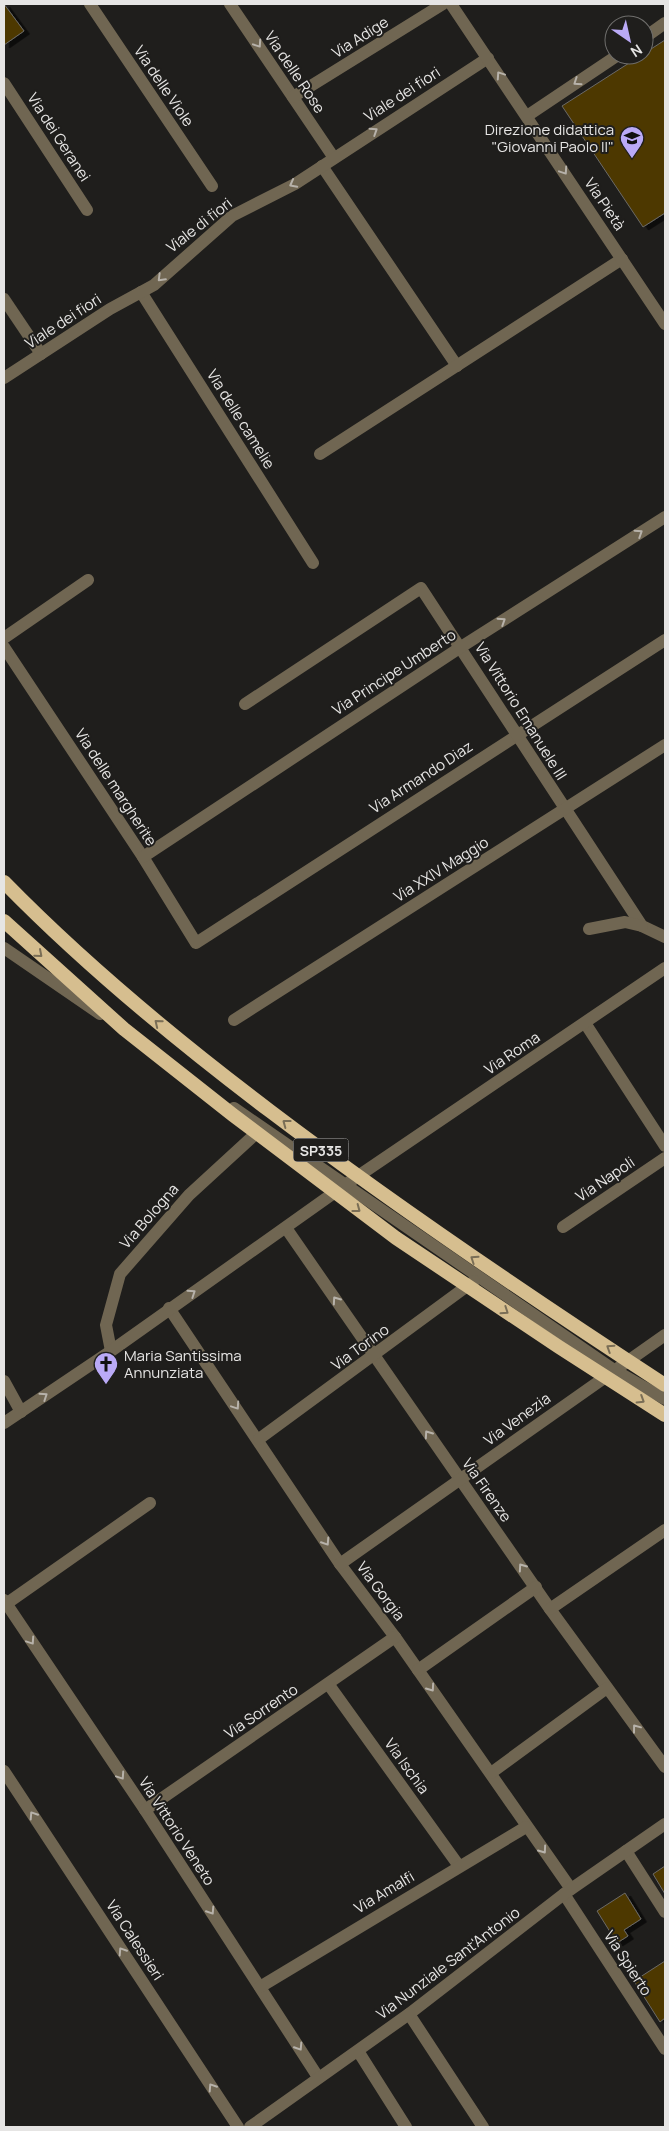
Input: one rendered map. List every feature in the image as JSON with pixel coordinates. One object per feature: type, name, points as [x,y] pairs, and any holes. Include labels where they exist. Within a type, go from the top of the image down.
[{"type":"highway","name":"SP335","points":[[4,882],[114,988],[295,1130],[472,1258],[665,1384]]},
{"type":"highway","name":"SP335","points":[[4,921],[124,1029],[233,1115],[396,1238],[665,1415]]},
{"type":"street","name":"Via delle Viole","points":[[90,4],[212,186]]},
{"type":"street","name":"Via delle Rose","points":[[230,4],[334,158]]},
{"type":"street","name":"Via Adige","points":[[293,97],[443,4]]},
{"type":"street","name":"Via Pietà","points":[[451,4],[665,324]]},
{"type":"street","points":[[654,31],[665,23]]},
{"type":"street","name":"Viale dei fiori","points":[[334,158],[488,58]]},
{"type":"street","points":[[527,116],[604,64]]},
{"type":"street","name":"Via dei Geranei","points":[[4,83],[87,210]]},
{"type":"street","name":"Viale di fiori","points":[[141,292],[154,285],[232,216],[296,184],[334,158]]},
{"type":"street","points":[[322,166],[457,366]]},
{"type":"street","points":[[320,454],[622,259]]},
{"type":"street","name":"Viale dei fiori","points":[[4,378],[110,308],[141,292]]},
{"type":"street","name":"Via delle camelie","points":[[141,292],[313,563]]},
{"type":"street","points":[[4,299],[41,354]]},
{"type":"street","name":"Via Principe Umberto","points":[[143,857],[461,647],[665,516]]},
{"type":"street","name":"Via delle margherite","points":[[88,580],[4,647],[143,857],[196,943]]},
{"type":"street","name":"Via Vittorio Emanuele III","points":[[245,704],[421,588],[461,647],[564,810],[642,926]]},
{"type":"street","name":"Via Armando Diaz","points":[[196,943],[665,640]]},
{"type":"street","name":"Via XXIV Maggio","points":[[234,1020],[665,746]]},
{"type":"street","points":[[589,929],[625,922],[642,926],[665,937]]},
{"type":"street","points":[[4,948],[478,1278],[614,1370],[665,1399]]},
{"type":"street","name":"Via Roma","points":[[4,1423],[111,1351],[344,1185],[665,968]]},
{"type":"street","points":[[585,1023],[665,1146]]},
{"type":"street","name":"Via Bologna","points":[[111,1351],[106,1325],[120,1274],[189,1195],[262,1128]]},
{"type":"street","name":"Via Napoli","points":[[563,1227],[665,1158]]},
{"type":"street","name":"Via Firenze","points":[[286,1228],[550,1608],[665,1767]]},
{"type":"street","name":"Via Torino","points":[[259,1439],[375,1356],[478,1278]]},
{"type":"street","name":"Via Gorgia","points":[[169,1308],[259,1439],[340,1564],[395,1637],[491,1773],[567,1892]]},
{"type":"street","name":"Via Venezia","points":[[340,1564],[665,1335]]},
{"type":"street","points":[[4,1381],[21,1412]]},
{"type":"street","name":"Via Vittorio Veneto","points":[[150,1503],[5,1602],[145,1810],[318,2077]]},
{"type":"street","points":[[550,1608],[665,1530]]},
{"type":"street","points":[[418,1670],[536,1587]]},
{"type":"street","name":"Via Sorrento","points":[[145,1810],[329,1685],[395,1637]]},
{"type":"street","name":"Via Ischia","points":[[329,1685],[459,1866]]},
{"type":"street","points":[[491,1773],[607,1688]]},
{"type":"street","name":"Via Calessieri","points":[[4,1771],[238,2127]]},
{"type":"street","name":"Via Nunziale Sant'Antonio","points":[[250,2127],[409,2014],[567,1892],[665,1824]]},
{"type":"street","name":"Via Amalfi","points":[[260,1987],[526,1827]]},
{"type":"street","points":[[626,1851],[665,1912]]},
{"type":"street","name":"Via Spierto","points":[[567,1892],[665,2049]]},
{"type":"street","points":[[409,2014],[484,2127]]},
{"type":"street","points":[[358,2051],[406,2127]]},
{"type":"building","points":[[4,4],[24,31],[4,45]]},
{"type":"building","name":"Direzione didattica \"Giovanni Paolo II\"","points":[[665,40],[665,213],[643,227],[562,106],[626,65],[654,65],[654,47]]},
{"type":"building","points":[[665,1866],[665,1894],[653,1874]]},
{"type":"building","points":[[625,1893],[641,1919],[624,1930],[628,1936],[617,1943],[597,1911]]},
{"type":"building","points":[[665,1961],[665,2018],[660,2022],[634,1981]]},
{"type":"place","name":"Direzione didattica \"Giovanni Paolo II\"","points":[[632,159]]},
{"type":"place","name":"Maria Santissima Annunziata","points":[[106,1385]]}]
